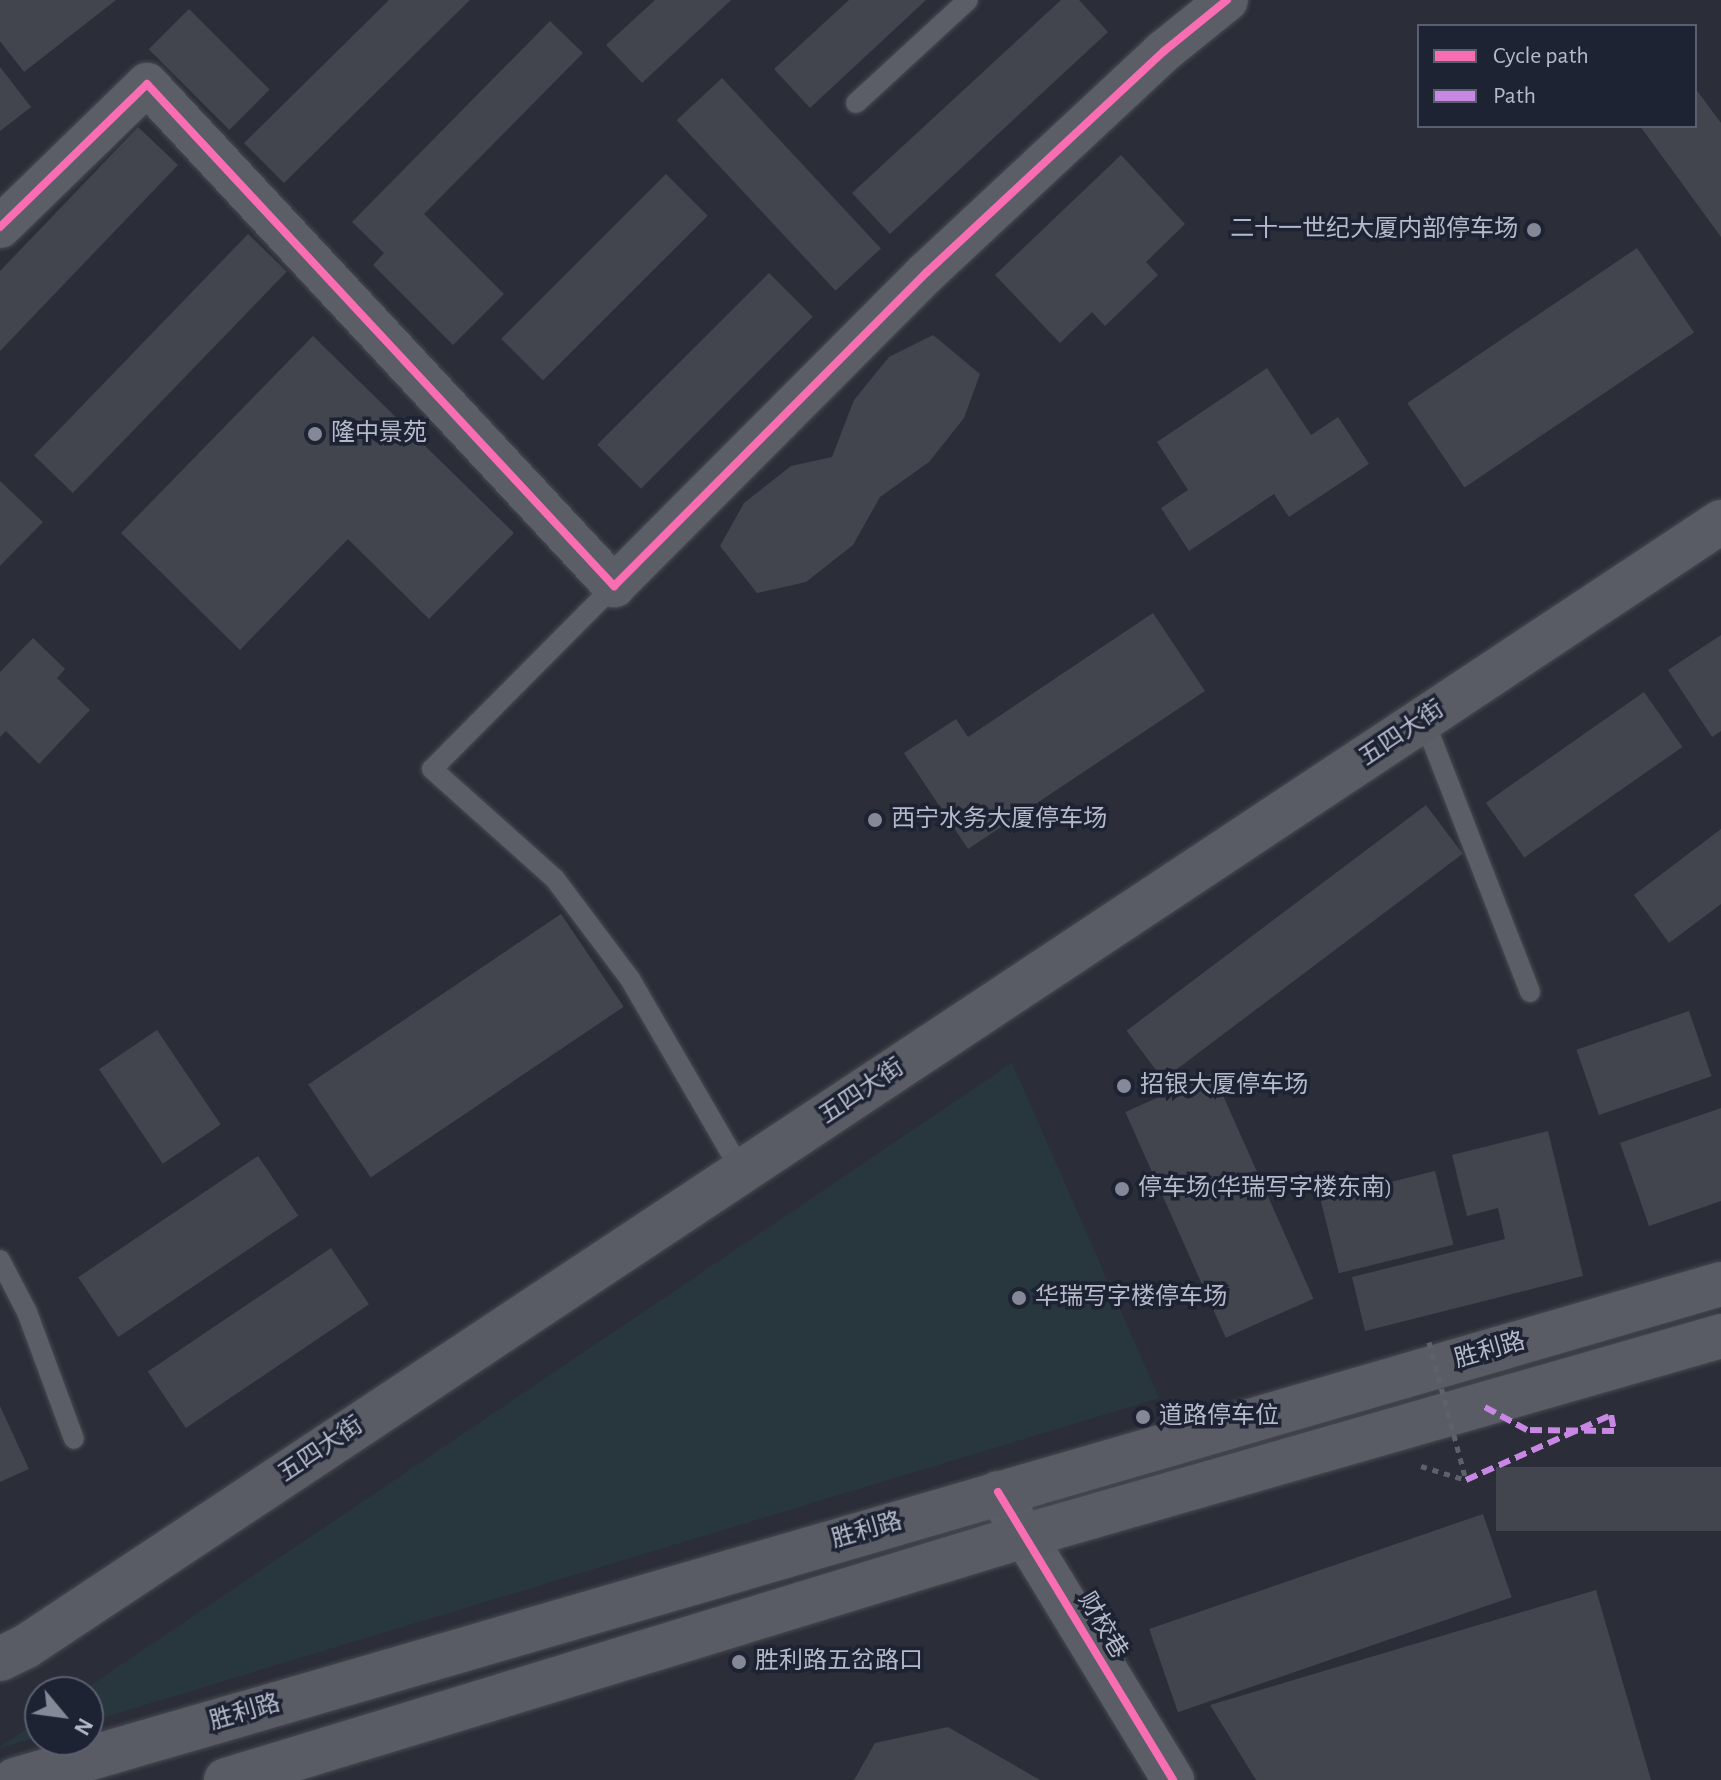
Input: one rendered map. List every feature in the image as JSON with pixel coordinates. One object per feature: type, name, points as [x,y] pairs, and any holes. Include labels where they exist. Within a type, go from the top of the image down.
[{"type":"main road","name":"五四大街","points":[[0,1659],[25,1647],[1721,522]]},
{"type":"main road","name":"胜利路","points":[[15,1780],[1721,1284]]},
{"type":"main road","name":"胜利路","points":[[226,1780],[1024,1536],[1721,1336]]},
{"type":"street","points":[[0,227],[147,84],[614,586],[927,272],[1164,51],[1227,0]]},
{"type":"street","name":"财校巷","points":[[998,1492],[1173,1780]]},
{"type":"lane","points":[[856,103],[968,0]]},
{"type":"lane","points":[[614,586],[432,769],[555,879],[630,979],[742,1172]]},
{"type":"lane","points":[[1424,720],[1530,992]]},
{"type":"lane","points":[[0,1260],[27,1312],[74,1439]]},
{"type":"path","points":[[1429,1342],[1466,1480]]},
{"type":"shaded area","points":[[1012,1063],[1159,1398],[104,1717],[104,1676]]},
{"type":"shaded area","points":[[24,1731],[24,1741],[0,1747]]},
{"type":"building","points":[[0,0],[116,0],[24,72],[0,41]]},
{"type":"building","points":[[389,0],[470,0],[284,183],[244,143]]},
{"type":"building","points":[[655,0],[731,0],[642,83],[606,45]]},
{"type":"building","points":[[849,0],[926,0],[810,108],[774,69]]},
{"type":"building","points":[[1061,0],[1079,0],[1108,32],[890,234],[852,193]]},
{"type":"building","points":[[189,9],[270,90],[229,130],[149,49]]},
{"type":"building","points":[[550,21],[583,53],[424,214],[504,294],[453,345],[373,265],[384,253],[352,222]]},
{"type":"building","points":[[0,67],[31,107],[0,131]]},
{"type":"building","points":[[722,78],[881,248],[836,291],[677,120]]},
{"type":"building","points":[[1697,91],[1721,123],[1721,237],[1641,128],[1697,128]]},
{"type":"building","points":[[138,127],[178,165],[0,351],[0,271]]},
{"type":"building","points":[[1121,155],[1185,224],[1146,262],[1158,275],[1105,326],[1092,312],[1060,343],[995,275]]},
{"type":"building","points":[[666,174],[708,216],[543,380],[501,339]]},
{"type":"building","points":[[248,234],[287,272],[73,493],[34,456]]},
{"type":"building","points":[[1637,248],[1694,333],[1464,487],[1407,403]]},
{"type":"building","points":[[769,273],[813,317],[641,489],[597,445]]},
{"type":"building","points":[[933,335],[980,374],[964,418],[929,462],[880,497],[853,545],[806,582],[757,593],[720,546],[744,503],[791,466],[832,457],[854,400],[889,357]]},
{"type":"building","name":"隆中景苑","points":[[313,336],[514,533],[429,619],[348,539],[240,650],[121,533]]},
{"type":"building","points":[[1267,368],[1311,435],[1338,417],[1369,464],[1289,517],[1274,494],[1189,551],[1161,508],[1188,490],[1157,442]]},
{"type":"building","points":[[0,481],[43,522],[0,566]]},
{"type":"building","points":[[1153,613],[1205,691],[968,849],[904,753],[956,719],[968,737]]},
{"type":"building","points":[[1721,635],[1721,731],[1712,737],[1668,670]]},
{"type":"building","points":[[33,638],[65,669],[57,678],[90,710],[39,764],[6,731],[0,737],[0,672]]},
{"type":"building","points":[[1644,692],[1682,747],[1524,858],[1486,803]]},
{"type":"building","points":[[1426,805],[1463,854],[1163,1079],[1127,1031]]},
{"type":"building","points":[[1721,829],[1721,904],[1669,943],[1634,895]]},
{"type":"building","points":[[561,914],[624,1007],[371,1177],[308,1085]]},
{"type":"building","points":[[1689,1011],[1711,1076],[1599,1115],[1576,1050]]},
{"type":"building","points":[[157,1030],[221,1125],[163,1164],[99,1069]]},
{"type":"building","points":[[1213,1073],[1313,1299],[1226,1338],[1125,1112]]},
{"type":"building","points":[[1721,1108],[1721,1201],[1649,1226],[1620,1143]]},
{"type":"building","points":[[1548,1131],[1583,1276],[1365,1331],[1352,1277],[1505,1239],[1498,1208],[1467,1216],[1452,1155]]},
{"type":"building","points":[[258,1156],[298,1216],[118,1337],[78,1277]]},
{"type":"building","points":[[1435,1171],[1453,1245],[1339,1273],[1321,1200]]},
{"type":"building","points":[[331,1248],[369,1304],[186,1428],[148,1372]]},
{"type":"building","points":[[0,1406],[29,1469],[0,1482]]},
{"type":"building","points":[[1496,1467],[1721,1467],[1721,1531],[1496,1531]]},
{"type":"building","points":[[1483,1514],[1512,1597],[1178,1712],[1149,1629]]},
{"type":"building","points":[[1596,1590],[1651,1780],[1256,1780],[1210,1705]]},
{"type":"building","points":[[948,1727],[1040,1780],[854,1780],[875,1743]]},
{"type":"marked path","points":[[1466,1480],[1611,1415],[1614,1431],[1527,1430],[1481,1405]]},
{"type":"cycle path","points":[[0,227],[147,84],[614,586],[927,272],[1164,51],[1227,0]]},
{"type":"cycle path","points":[[998,1492],[1173,1780]]},
{"type":"place","name":"二十一世纪大厦内部停车场","points":[[1534,230]]},
{"type":"place","name":"隆中景苑","points":[[315,434]]},
{"type":"place","name":"西宁水务大厦停车场","points":[[875,820]]},
{"type":"place","name":"招银大厦停车场","points":[[1124,1086]]},
{"type":"place","name":"停车场(华瑞写字楼东南)","points":[[1122,1189]]},
{"type":"place","name":"华瑞写字楼停车场","points":[[1019,1298]]},
{"type":"place","name":"道路停车位","points":[[1143,1417]]},
{"type":"place","name":"胜利路五岔路口","points":[[739,1662]]}]
